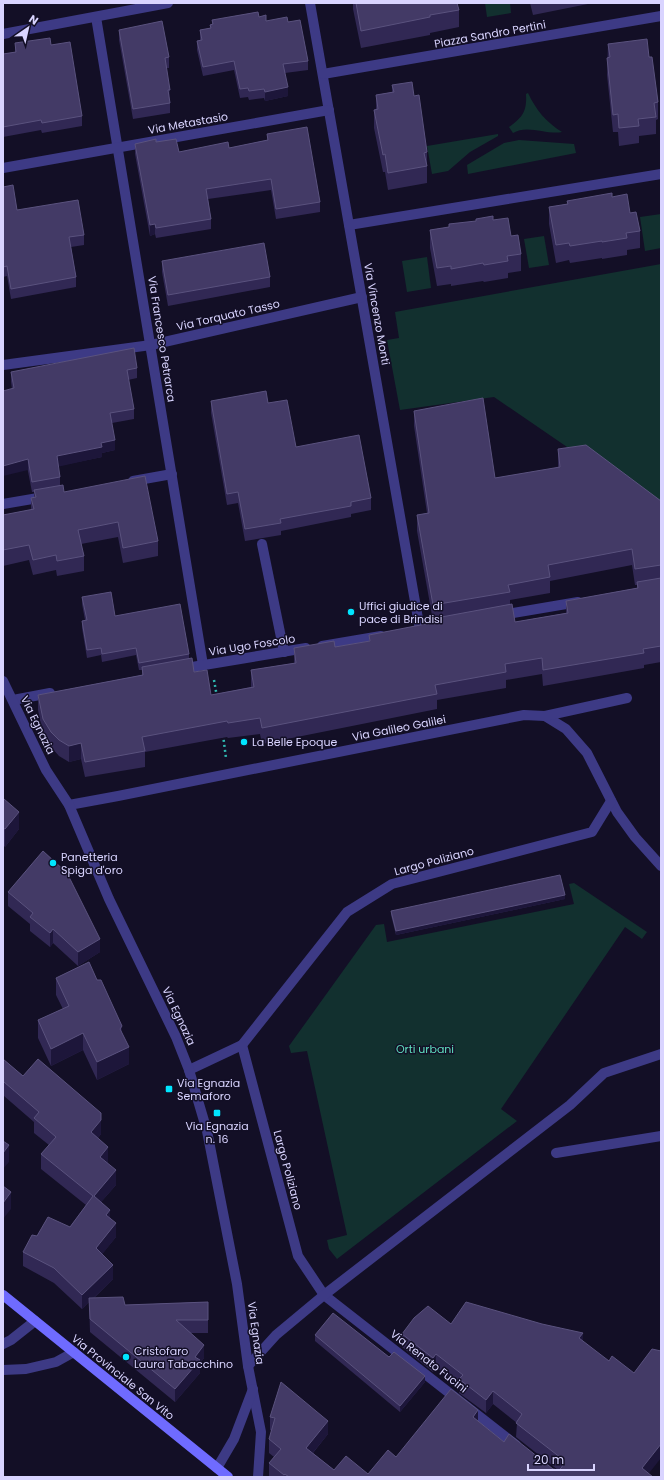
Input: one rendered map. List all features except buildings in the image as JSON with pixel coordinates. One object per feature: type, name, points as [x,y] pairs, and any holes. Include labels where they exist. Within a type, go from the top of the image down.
[{"type":"main road","name":"Via Provinciale San Vito","points":[[3,1295],[228,1477]]},
{"type":"street","points":[[3,34],[168,3]]},
{"type":"street","name":"Via Vincenzo Monti","points":[[310,3],[420,630]]},
{"type":"street","name":"Piazza Sandro Pertini","points":[[323,74],[661,16]]},
{"type":"street","name":"Via Francesco Petrarca","points":[[96,17],[172,474],[208,664]]},
{"type":"street","name":"Via Metastasio","points":[[3,168],[329,110]]},
{"type":"street","points":[[349,225],[661,174]]},
{"type":"street","name":"Via Torquato Tasso","points":[[3,365],[151,345],[362,297]]},
{"type":"street","points":[[126,482],[172,474]]},
{"type":"street","points":[[3,504],[57,494]]},
{"type":"street","points":[[262,544],[284,652]]},
{"type":"street","points":[[490,618],[591,599]]},
{"type":"street","name":"Via Ugo Foscolo","points":[[173,671],[389,635]]},
{"type":"street","name":"Via Egnazia","points":[[3,681],[46,770],[69,805],[109,899],[176,1037],[190,1070],[207,1132],[237,1284],[248,1366],[254,1389],[261,1432],[258,1477]]},
{"type":"street","points":[[13,700],[58,692]]},
{"type":"street","points":[[545,716],[627,698]]},
{"type":"street","name":"Via Galileo Galilei","points":[[69,805],[524,715],[545,716]]},
{"type":"street","points":[[545,716],[566,729],[587,753],[617,812],[635,837],[661,866]]},
{"type":"street","name":"Largo Poliziano","points":[[190,1070],[242,1045],[347,912],[392,884],[592,832],[611,801]]},
{"type":"street","name":"Largo Poliziano","points":[[242,1045],[298,1256],[324,1295]]},
{"type":"street","points":[[248,1366],[276,1335],[324,1295],[570,1105],[604,1073],[661,1054]]},
{"type":"street","points":[[556,1153],[661,1136]]},
{"type":"street","name":"Via Renato Fucini","points":[[324,1295],[526,1453]]},
{"type":"street","points":[[3,1344],[11,1340],[35,1321]]},
{"type":"street","points":[[3,1370],[26,1369],[56,1362],[74,1352]]},
{"type":"street","points":[[217,1468],[234,1439],[254,1389]]},
{"type":"path","points":[[208,664],[218,703]]},
{"type":"path","points":[[223,735],[229,774]]},
{"type":"green space","points":[[485,3],[510,3],[511,13],[487,17]]},
{"type":"green space","points":[[528,93],[534,105],[542,115],[562,132],[556,133],[524,129],[513,133],[509,127],[521,117],[526,105],[526,94]]},
{"type":"green space","points":[[498,134],[498,136],[470,152],[448,171],[432,174],[427,146]]},
{"type":"green space","points":[[519,140],[574,144],[576,153],[468,174],[467,165],[504,143]]},
{"type":"green space","points":[[661,214],[661,248],[645,251],[640,217]]},
{"type":"green space","points":[[544,236],[549,265],[529,268],[524,239]]},
{"type":"green space","points":[[427,257],[431,288],[407,292],[402,261]]},
{"type":"green space","points":[[661,264],[661,509],[659,510],[494,397],[400,410],[387,340],[399,338],[395,312]]},
{"type":"green space","name":"Orti urbani","points":[[574,883],[647,932],[642,939],[625,927],[501,1109],[517,1121],[337,1259],[329,1249],[327,1240],[347,1235],[307,1051],[291,1053],[289,1046],[376,925],[384,924],[387,942],[574,904],[569,884]]},
{"type":"place","name":"Uffici giudice di pace di Brindisi","points":[[351,612]]},
{"type":"place","name":"La Belle Epoque","points":[[244,742]]},
{"type":"place","name":"Panetteria Spiga d'oro","points":[[53,863]]},
{"type":"place","name":"Via Egnazia Semaforo","points":[[169,1089]]},
{"type":"place","name":"Via Egnazia n. 16","points":[[217,1113]]},
{"type":"place","name":"Cristofaro Laura Tabacchino","points":[[126,1357]]}]
